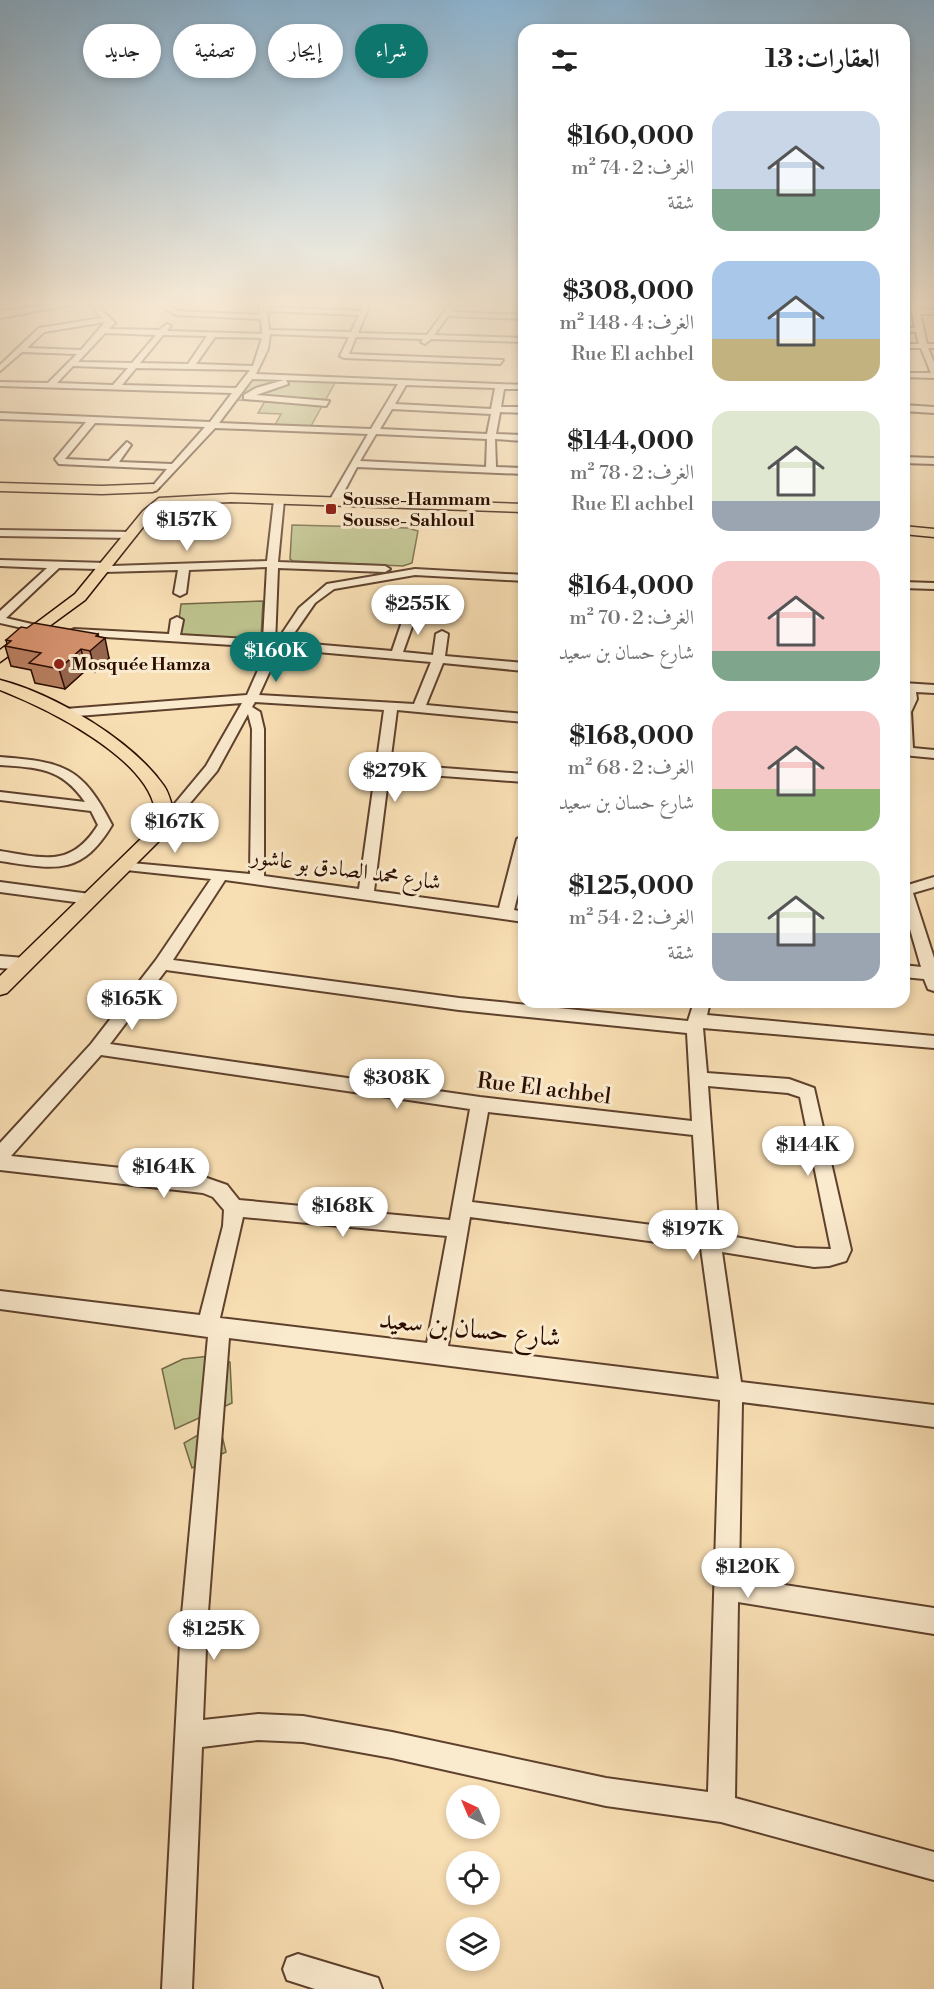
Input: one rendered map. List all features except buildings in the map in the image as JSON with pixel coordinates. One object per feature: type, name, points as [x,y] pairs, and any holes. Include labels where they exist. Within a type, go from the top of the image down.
[{"type":"main road","points":[[0,487],[102,490],[155,488],[169,495]]},
{"type":"main road","points":[[0,657],[34,629],[80,597],[125,534],[143,492],[155,488]]},
{"type":"main road","points":[[102,490],[142,498],[150,502],[169,495],[333,504],[518,508]]},
{"type":"main road","points":[[125,534],[169,495]]},
{"type":"main road","points":[[910,530],[934,532]]},
{"type":"main road","points":[[0,646],[34,629]]},
{"type":"main road","points":[[0,677],[8,688],[65,713],[122,752],[164,796],[167,814],[164,825],[126,865],[0,988]]},
{"type":"street","points":[[155,488],[214,423],[233,397]]},
{"type":"street","points":[[247,397],[325,404]]},
{"type":"street","points":[[315,397],[375,432],[518,438]]},
{"type":"street","points":[[0,416],[214,423],[325,404],[349,397]]},
{"type":"street","points":[[333,504],[394,397]]},
{"type":"street","points":[[491,470],[491,436],[496,397]]},
{"type":"street","points":[[391,406],[518,410]]},
{"type":"street","points":[[910,408],[934,410]]},
{"type":"street","points":[[93,419],[60,460],[173,470]]},
{"type":"street","points":[[112,464],[127,445]]},
{"type":"street","points":[[910,460],[934,461]]},
{"type":"street","points":[[354,464],[518,471]]},
{"type":"street","points":[[169,495],[173,470]]},
{"type":"street","points":[[268,662],[272,565],[279,500]]},
{"type":"street","points":[[0,533],[125,534]]},
{"type":"street","points":[[0,563],[102,567],[272,565],[518,578]]},
{"type":"street","points":[[56,564],[0,618],[34,629],[268,644]]},
{"type":"street","points":[[180,593],[184,567]]},
{"type":"street","points":[[164,825],[212,768],[250,704],[268,662],[283,645],[305,607],[318,592],[331,586],[409,573]]},
{"type":"street","points":[[910,585],[934,586]]},
{"type":"street","points":[[396,656],[413,606]]},
{"type":"street","points":[[174,639],[177,620]]},
{"type":"street","points":[[419,708],[438,660],[442,634]]},
{"type":"street","points":[[283,645],[518,667]]},
{"type":"street","points":[[910,686],[934,689]]},
{"type":"street","points":[[250,704],[258,729],[258,881]]},
{"type":"street","points":[[65,713],[250,704],[391,706],[518,717]]},
{"type":"street","points":[[366,896],[391,706]]},
{"type":"street","points":[[910,752],[934,754]]},
{"type":"street","points":[[0,761],[58,767],[81,784],[105,825],[96,842],[74,860],[59,863],[0,856]]},
{"type":"street","points":[[383,768],[518,778]]},
{"type":"street","points":[[0,796],[96,807]]},
{"type":"street","points":[[505,914],[518,863]]},
{"type":"street","name":"شارع محمد الصادق بو عاشور","points":[[126,865],[221,875],[518,916]]},
{"type":"street","points":[[0,1155],[97,1048],[162,964],[221,875]]},
{"type":"street","points":[[910,888],[934,882]]},
{"type":"street","points":[[0,887],[90,899]]},
{"type":"street","points":[[910,908],[933,978],[910,973]]},
{"type":"street","points":[[0,962],[25,964]]},
{"type":"street","points":[[162,964],[459,1004],[934,1042]]},
{"type":"street","points":[[700,1008],[696,1024],[698,1079],[710,1241],[731,1389],[721,1808]]},
{"type":"street","name":"Rue El achbel","points":[[97,1048],[480,1104],[702,1129]]},
{"type":"street","points":[[460,1208],[710,1241],[811,1257],[836,1257],[842,1250],[808,1093],[789,1086],[698,1079]]},
{"type":"street","points":[[436,1354],[456,1229],[480,1104]]},
{"type":"street","points":[[0,1162],[204,1185],[220,1191],[234,1209],[233,1226],[213,1328],[188,1735],[177,1989]]},
{"type":"street","points":[[234,1209],[456,1229]]},
{"type":"street","name":"شارع حسان بن سعيد","points":[[0,1300],[934,1416]]},
{"type":"street","points":[[727,1588],[934,1621]]},
{"type":"street","points":[[188,1735],[258,1727],[303,1729],[392,1745],[606,1791],[721,1808],[934,1866]]},
{"type":"street","points":[[298,1969],[367,1989]]},
{"type":"green space","points":[[239,397],[327,397],[311,426],[275,425],[281,414],[258,413],[265,401],[237,400]]},
{"type":"green space","points":[[292,525],[408,528],[418,531],[412,563],[403,566],[293,561],[290,559]]},
{"type":"green space","points":[[263,601],[261,638],[254,641],[177,636],[181,604]]},
{"type":"green space","points":[[210,1356],[230,1362],[232,1403],[175,1429],[162,1369],[183,1359]]},
{"type":"green space","points":[[219,1423],[226,1452],[192,1468],[184,1443]]},
{"type":"place","name":"Sousse-Hammam Sousse- Sahloul","points":[[331,509]]},
{"type":"place","name":"Mosquée Hamza","points":[[59,664]]}]
